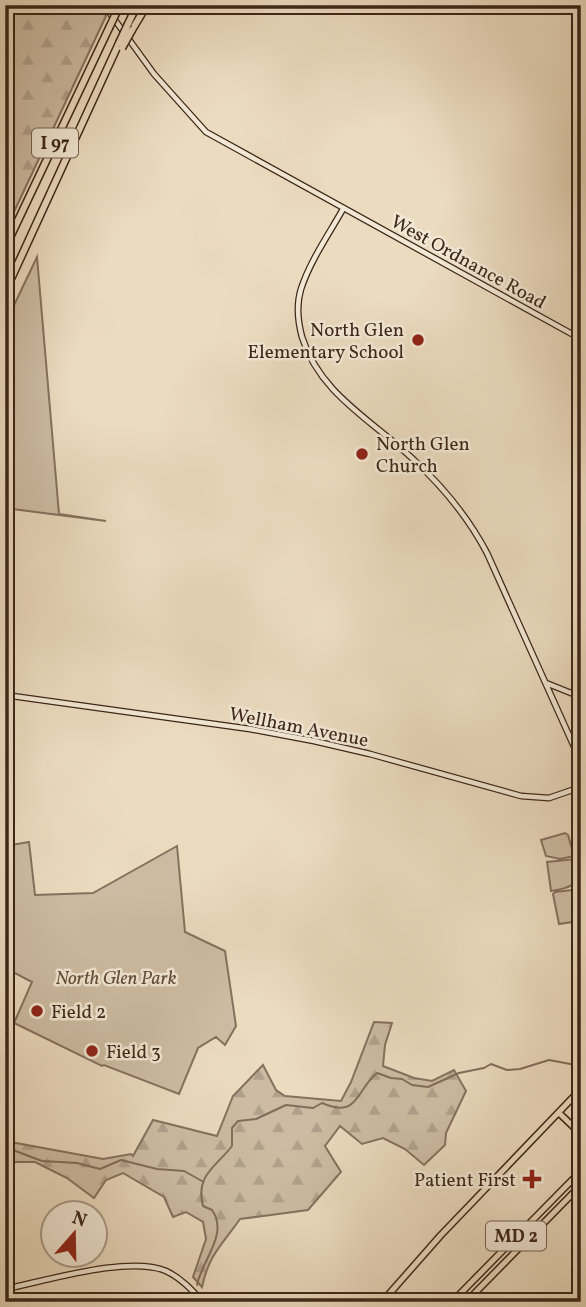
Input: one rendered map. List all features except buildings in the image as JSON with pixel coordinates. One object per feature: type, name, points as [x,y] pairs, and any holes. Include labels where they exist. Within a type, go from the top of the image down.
[{"type":"highway","points":[[130,27],[137,5]]},
{"type":"highway","points":[[130,27],[147,5]]},
{"type":"highway","name":"I 97","points":[[5,248],[118,7]]},
{"type":"highway","name":"I 97","points":[[5,292],[130,27]]},
{"type":"main road","points":[[382,1302],[441,1235],[581,1089]]},
{"type":"main road","points":[[559,1113],[581,1134]]},
{"type":"main road","name":"MD 2","points":[[452,1302],[581,1171]]},
{"type":"main road","name":"MD 2","points":[[466,1302],[581,1185]]},
{"type":"street","name":"West Ordnance Road","points":[[104,5],[154,74],[206,132],[581,339]]},
{"type":"street","points":[[343,209],[301,290],[298,315],[307,349],[317,371],[331,388],[349,407],[393,440],[429,475],[476,534],[581,762]]},
{"type":"street","points":[[545,683],[581,697]]},
{"type":"street","name":"Wellham Avenue","points":[[5,695],[250,729],[314,741],[521,796],[549,798],[581,787]]},
{"type":"street","points":[[5,1289],[139,1264],[165,1271],[177,1278],[203,1302]]},
{"type":"green space","points":[[5,5],[98,5],[106,16],[5,231]]},
{"type":"green space","points":[[37,257],[59,514],[106,521],[5,508],[5,324]]},
{"type":"green space","points":[[565,833],[574,856],[560,859],[546,856],[541,840]]},
{"type":"green space","name":"North Glen Park","points":[[29,842],[35,895],[93,893],[177,846],[185,932],[225,951],[236,1026],[225,1045],[216,1037],[198,1048],[179,1094],[102,1066],[14,1023],[32,982],[5,968],[5,846]]},
{"type":"green space","points":[[576,859],[578,874],[574,883],[551,891],[547,862]]},
{"type":"green space","points":[[580,889],[581,916],[572,922],[559,924],[553,894]]},
{"type":"green space","points":[[374,1022],[392,1023],[385,1045],[383,1066],[414,1078],[432,1081],[454,1070],[466,1091],[446,1133],[445,1145],[424,1165],[405,1149],[383,1138],[362,1144],[340,1126],[325,1146],[341,1172],[308,1210],[240,1219],[212,1258],[202,1287],[193,1277],[206,1239],[203,1222],[186,1212],[173,1217],[164,1197],[123,1173],[106,1180],[94,1198],[67,1178],[35,1162],[5,1162],[5,1141],[103,1159],[131,1154],[133,1156],[153,1120],[217,1136],[233,1096],[263,1065],[276,1090],[285,1096],[341,1101]]},
{"type":"waterway","points":[[197,1285],[218,1228],[212,1210],[203,1206],[202,1186],[208,1172],[232,1146],[232,1128],[238,1121],[256,1119],[286,1105],[313,1108],[322,1103],[343,1108],[355,1101],[377,1073],[402,1079],[412,1085],[428,1087],[459,1073],[491,1064],[507,1070],[549,1060],[581,1066]]},
{"type":"waterway","points":[[5,1147],[42,1161],[77,1163],[100,1169],[121,1160],[157,1169],[184,1171],[202,1181]]},
{"type":"place","name":"North Glen Elementary School","points":[[418,340]]},
{"type":"place","name":"North Glen Church","points":[[362,454]]},
{"type":"place","name":"Field 2","points":[[37,1011]]},
{"type":"place","name":"Field 3","points":[[92,1051]]},
{"type":"place","name":"Patient First","points":[[532,1179]]}]
